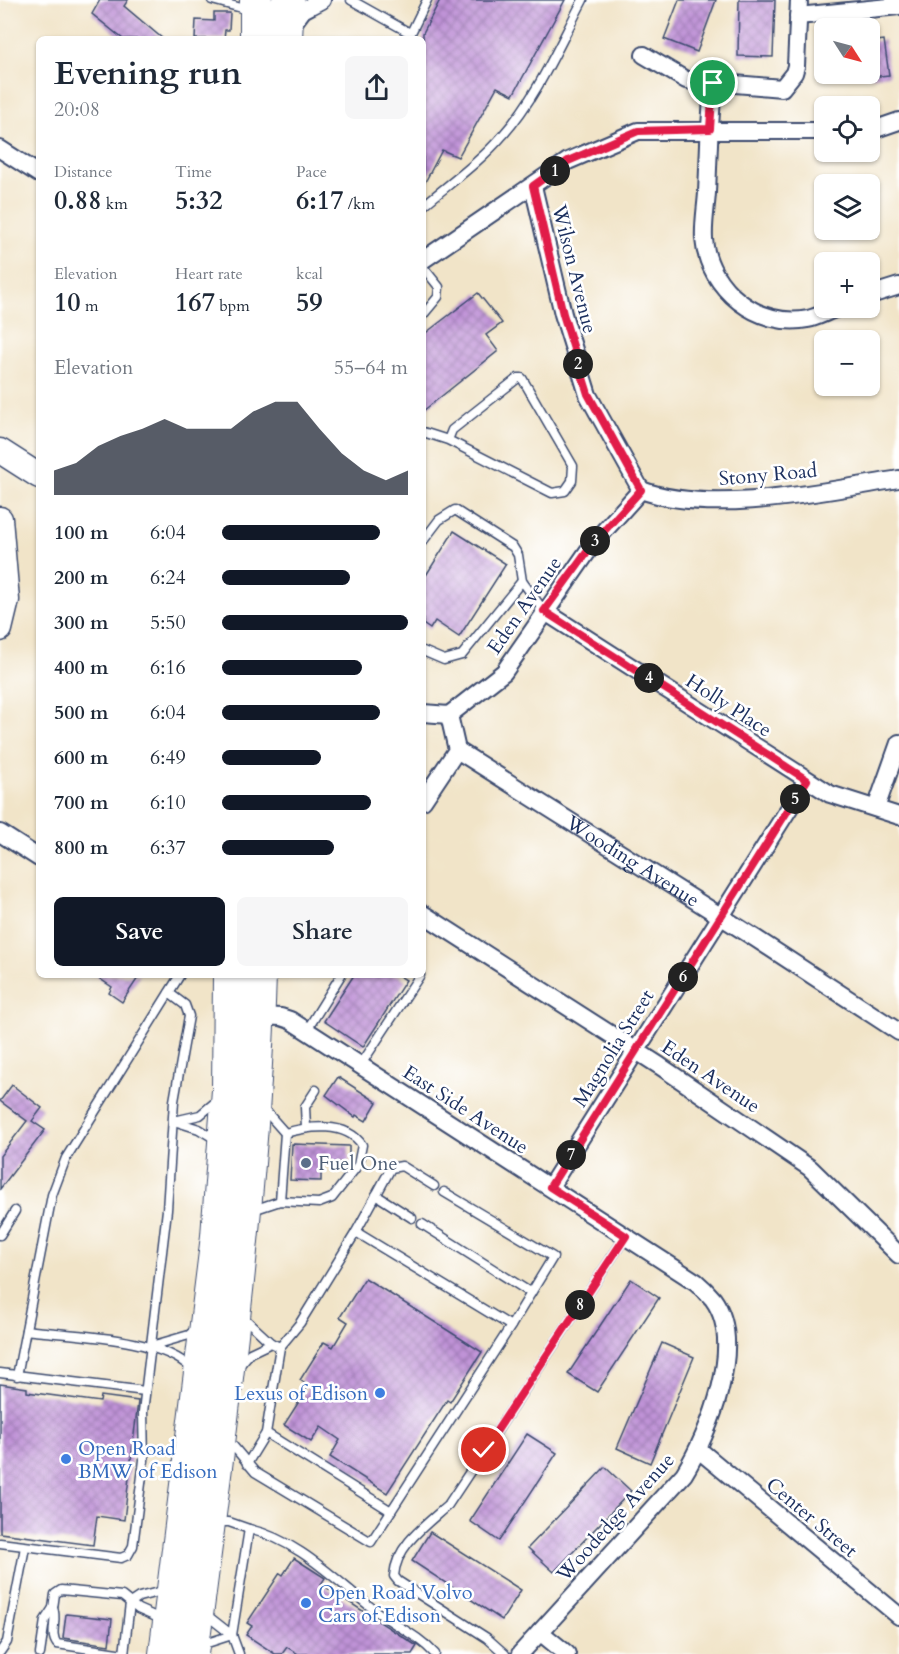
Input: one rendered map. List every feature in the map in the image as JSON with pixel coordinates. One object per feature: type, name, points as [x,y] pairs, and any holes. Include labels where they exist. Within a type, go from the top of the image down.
[{"type":"highway","points":[[261,22],[288,0]]},
{"type":"highway","points":[[183,1652],[169,1622],[173,1589],[214,1377],[236,1310],[246,1213],[241,1094],[226,978]]},
{"type":"highway","points":[[183,1652],[197,1608],[221,1430],[205,1323],[217,1236],[224,1146],[241,1094],[259,1016],[260,978]]},
{"type":"street","points":[[261,22],[291,26],[303,10],[322,0]]},
{"type":"street","points":[[644,55],[686,81],[782,88],[796,66],[798,8],[899,6]]},
{"type":"street","points":[[713,83],[704,240],[714,274],[732,297],[747,308],[788,320],[814,317]]},
{"type":"street","points":[[880,128],[899,121]]},
{"type":"street","points":[[426,258],[568,161],[638,131],[710,129],[814,131]]},
{"type":"street","points":[[0,149],[36,171]]},
{"type":"street","name":"Wilson Avenue","points":[[533,186],[563,314],[588,394],[641,490]]},
{"type":"street","points":[[880,292],[899,286]]},
{"type":"street","points":[[0,451],[36,474]]},
{"type":"street","name":"Stony Road","points":[[641,490],[679,500],[765,499],[899,479]]},
{"type":"street","name":"Eden Avenue","points":[[449,715],[504,672],[544,611],[595,541],[641,490]]},
{"type":"street","points":[[0,519],[7,600],[0,629]]},
{"type":"street","name":"Holly Place","points":[[544,611],[830,794],[899,816]]},
{"type":"street","points":[[426,717],[449,715],[457,750],[426,796]]},
{"type":"street","points":[[876,808],[899,743]]},
{"type":"street","name":"Wooding Avenue","points":[[457,750],[721,916],[899,1032]]},
{"type":"street","name":"Magnolia Street","points":[[550,1187],[807,780]]},
{"type":"street","points":[[0,832],[36,856]]},
{"type":"street","name":"Eden Avenue","points":[[426,916],[636,1051],[810,1167],[899,1255]]},
{"type":"street","name":"East Side Avenue","points":[[259,1016],[281,1017],[307,1030],[696,1282],[714,1299],[721,1318],[726,1358]]},
{"type":"street","name":"Woodedge Avenue","points":[[520,1654],[684,1474],[707,1432],[726,1358]]},
{"type":"street","name":"Center Street","points":[[699,1450],[899,1616]]},
{"type":"street","points":[[540,1632],[567,1654]]},
{"type":"lane","points":[[212,0],[261,22]]},
{"type":"lane","points":[[351,0],[409,36],[424,1]]},
{"type":"lane","points":[[426,204],[480,159],[504,135],[536,88],[583,0]]},
{"type":"lane","points":[[426,271],[439,287],[438,297],[426,311]]},
{"type":"lane","points":[[426,433],[448,440],[552,493],[565,491],[572,481],[573,466],[522,378],[518,378],[452,430],[448,440]]},
{"type":"lane","points":[[426,537],[439,520],[455,510],[513,547],[518,555],[522,581],[544,611]]},
{"type":"lane","points":[[426,652],[444,660],[462,655],[522,581]]},
{"type":"lane","points":[[17,1376],[52,1195],[66,1158],[178,978]]},
{"type":"lane","points":[[307,1030],[339,978]]},
{"type":"lane","points":[[360,1066],[418,978]]},
{"type":"lane","points":[[0,1546],[118,1558],[131,1551],[144,1461],[146,1390],[174,1121],[174,1101],[189,1016],[185,1005],[169,993]]},
{"type":"lane","points":[[306,1127],[305,1107],[316,1090]]},
{"type":"lane","points":[[174,1121],[207,1111],[241,1094],[285,1134]]},
{"type":"lane","points":[[174,1121],[200,1129],[224,1146]]},
{"type":"lane","points":[[246,1213],[280,1202],[320,1203],[332,1198],[358,1165],[362,1145],[356,1137],[335,1128],[306,1127],[285,1134]]},
{"type":"lane","points":[[280,1202],[285,1134]]},
{"type":"lane","points":[[26,1330],[151,1346],[182,1358],[214,1377],[249,1353],[276,1345],[300,1323],[356,1232],[389,1170],[395,1166],[402,1166],[434,1186]]},
{"type":"lane","points":[[221,1430],[255,1472],[371,1542],[553,1257],[444,1192]]},
{"type":"lane","points":[[376,1195],[412,1218]]},
{"type":"lane","points":[[0,1235],[15,1211]]},
{"type":"lane","points":[[422,1224],[531,1293]]},
{"type":"lane","points":[[356,1232],[511,1326]]},
{"type":"lane","points":[[505,1654],[487,1638],[398,1581],[394,1576],[394,1568],[416,1533],[448,1505],[626,1236]]},
{"type":"lane","points":[[236,1310],[276,1345]]},
{"type":"lane","points":[[151,1346],[189,1335],[205,1323]]},
{"type":"lane","points":[[247,1464],[266,1433],[276,1345]]},
{"type":"lane","points":[[0,1373],[146,1390]]},
{"type":"lane","points":[[266,1433],[391,1511]]},
{"type":"lane","points":[[209,1521],[229,1522],[268,1534],[324,1567],[373,1609],[421,1639],[435,1654]]},
{"type":"lane","points":[[232,1635],[249,1529]]},
{"type":"lane","points":[[0,1652],[7,1642],[25,1547]]},
{"type":"lane","points":[[40,1654],[45,1620],[52,1608],[55,1594],[63,1589],[122,1596],[138,1609],[169,1622]]},
{"type":"lane","points":[[52,1608],[55,1613],[53,1637],[57,1644],[124,1654],[130,1603],[139,1597],[173,1589]]},
{"type":"lane","points":[[197,1608],[232,1635],[240,1654]]},
{"type":"lane","points":[[183,1652],[232,1635]]},
{"type":"building","points":[[100,0],[128,0],[124,6],[159,36],[119,36],[92,14]]},
{"type":"building","points":[[440,0],[565,0],[513,95],[497,87],[458,157],[442,150],[426,180],[426,36],[423,36]]},
{"type":"building","points":[[679,0],[716,0],[697,52],[664,39]]},
{"type":"building","points":[[739,0],[775,0],[773,57],[738,56]]},
{"type":"building","points":[[214,13],[230,13],[229,30],[225,30],[224,36],[195,36],[196,20],[214,21]]},
{"type":"building","points":[[884,40],[889,75],[880,76],[880,41]]},
{"type":"building","points":[[478,293],[502,323],[486,335],[498,351],[426,409],[426,333]]},
{"type":"building","points":[[454,531],[506,564],[459,637],[435,621],[430,629],[426,626],[426,575]]},
{"type":"building","points":[[98,978],[138,978],[122,1002],[109,993],[112,987]]},
{"type":"building","points":[[352,978],[403,978],[406,980],[363,1047],[324,1021]]},
{"type":"building","points":[[338,1077],[377,1102],[366,1121],[356,1115],[355,1117],[326,1095]]},
{"type":"building","points":[[12,1085],[42,1108],[32,1121],[45,1130],[0,1189],[0,1156],[27,1121],[0,1101]]},
{"type":"building","name":"Fuel One","points":[[292,1144],[349,1146],[349,1163],[321,1162],[321,1181],[290,1180]]},
{"type":"building","name":"Lexus of Edison","points":[[365,1278],[482,1352],[450,1402],[447,1400],[387,1493],[330,1457],[340,1440],[321,1427],[311,1442],[284,1425],[309,1386],[300,1380],[324,1342],[333,1347],[348,1322],[340,1317]]},
{"type":"building","points":[[631,1279],[659,1298],[597,1392],[568,1374]]},
{"type":"building","points":[[662,1343],[694,1357],[650,1463],[617,1448]]},
{"type":"building","name":"Open Road BMW of Edison","points":[[0,1384],[27,1388],[27,1392],[100,1402],[101,1396],[138,1401],[124,1520],[97,1516],[93,1545],[0,1533]]},
{"type":"building","points":[[527,1434],[557,1453],[499,1541],[470,1521]]},
{"type":"building","points":[[605,1467],[631,1491],[554,1572],[528,1548]]},
{"type":"building","points":[[430,1532],[521,1590],[502,1620],[412,1561]]},
{"type":"building","name":"Open Road Volvo Cars of Edison","points":[[294,1558],[325,1578],[321,1584],[417,1646],[412,1654],[298,1654],[287,1647],[282,1654],[275,1654],[246,1635],[252,1626],[247,1623],[280,1573],[283,1575]]},
{"type":"building","points":[[66,1614],[112,1619],[109,1645],[63,1638]]},
{"type":"place","name":"Fuel One","points":[[306,1163]]},
{"type":"place","name":"Lexus of Edison","points":[[380,1393]]},
{"type":"place","name":"Open Road BMW of Edison","points":[[66,1459]]},
{"type":"place","name":"Open Road Volvo Cars of Edison","points":[[306,1603]]},
{"type":"route","points":[[484,1450],[626,1236],[550,1187],[807,780],[544,611],[595,541],[641,490],[588,394],[563,314],[533,186],[568,161],[612,140],[638,131],[710,129],[713,83]]}]
